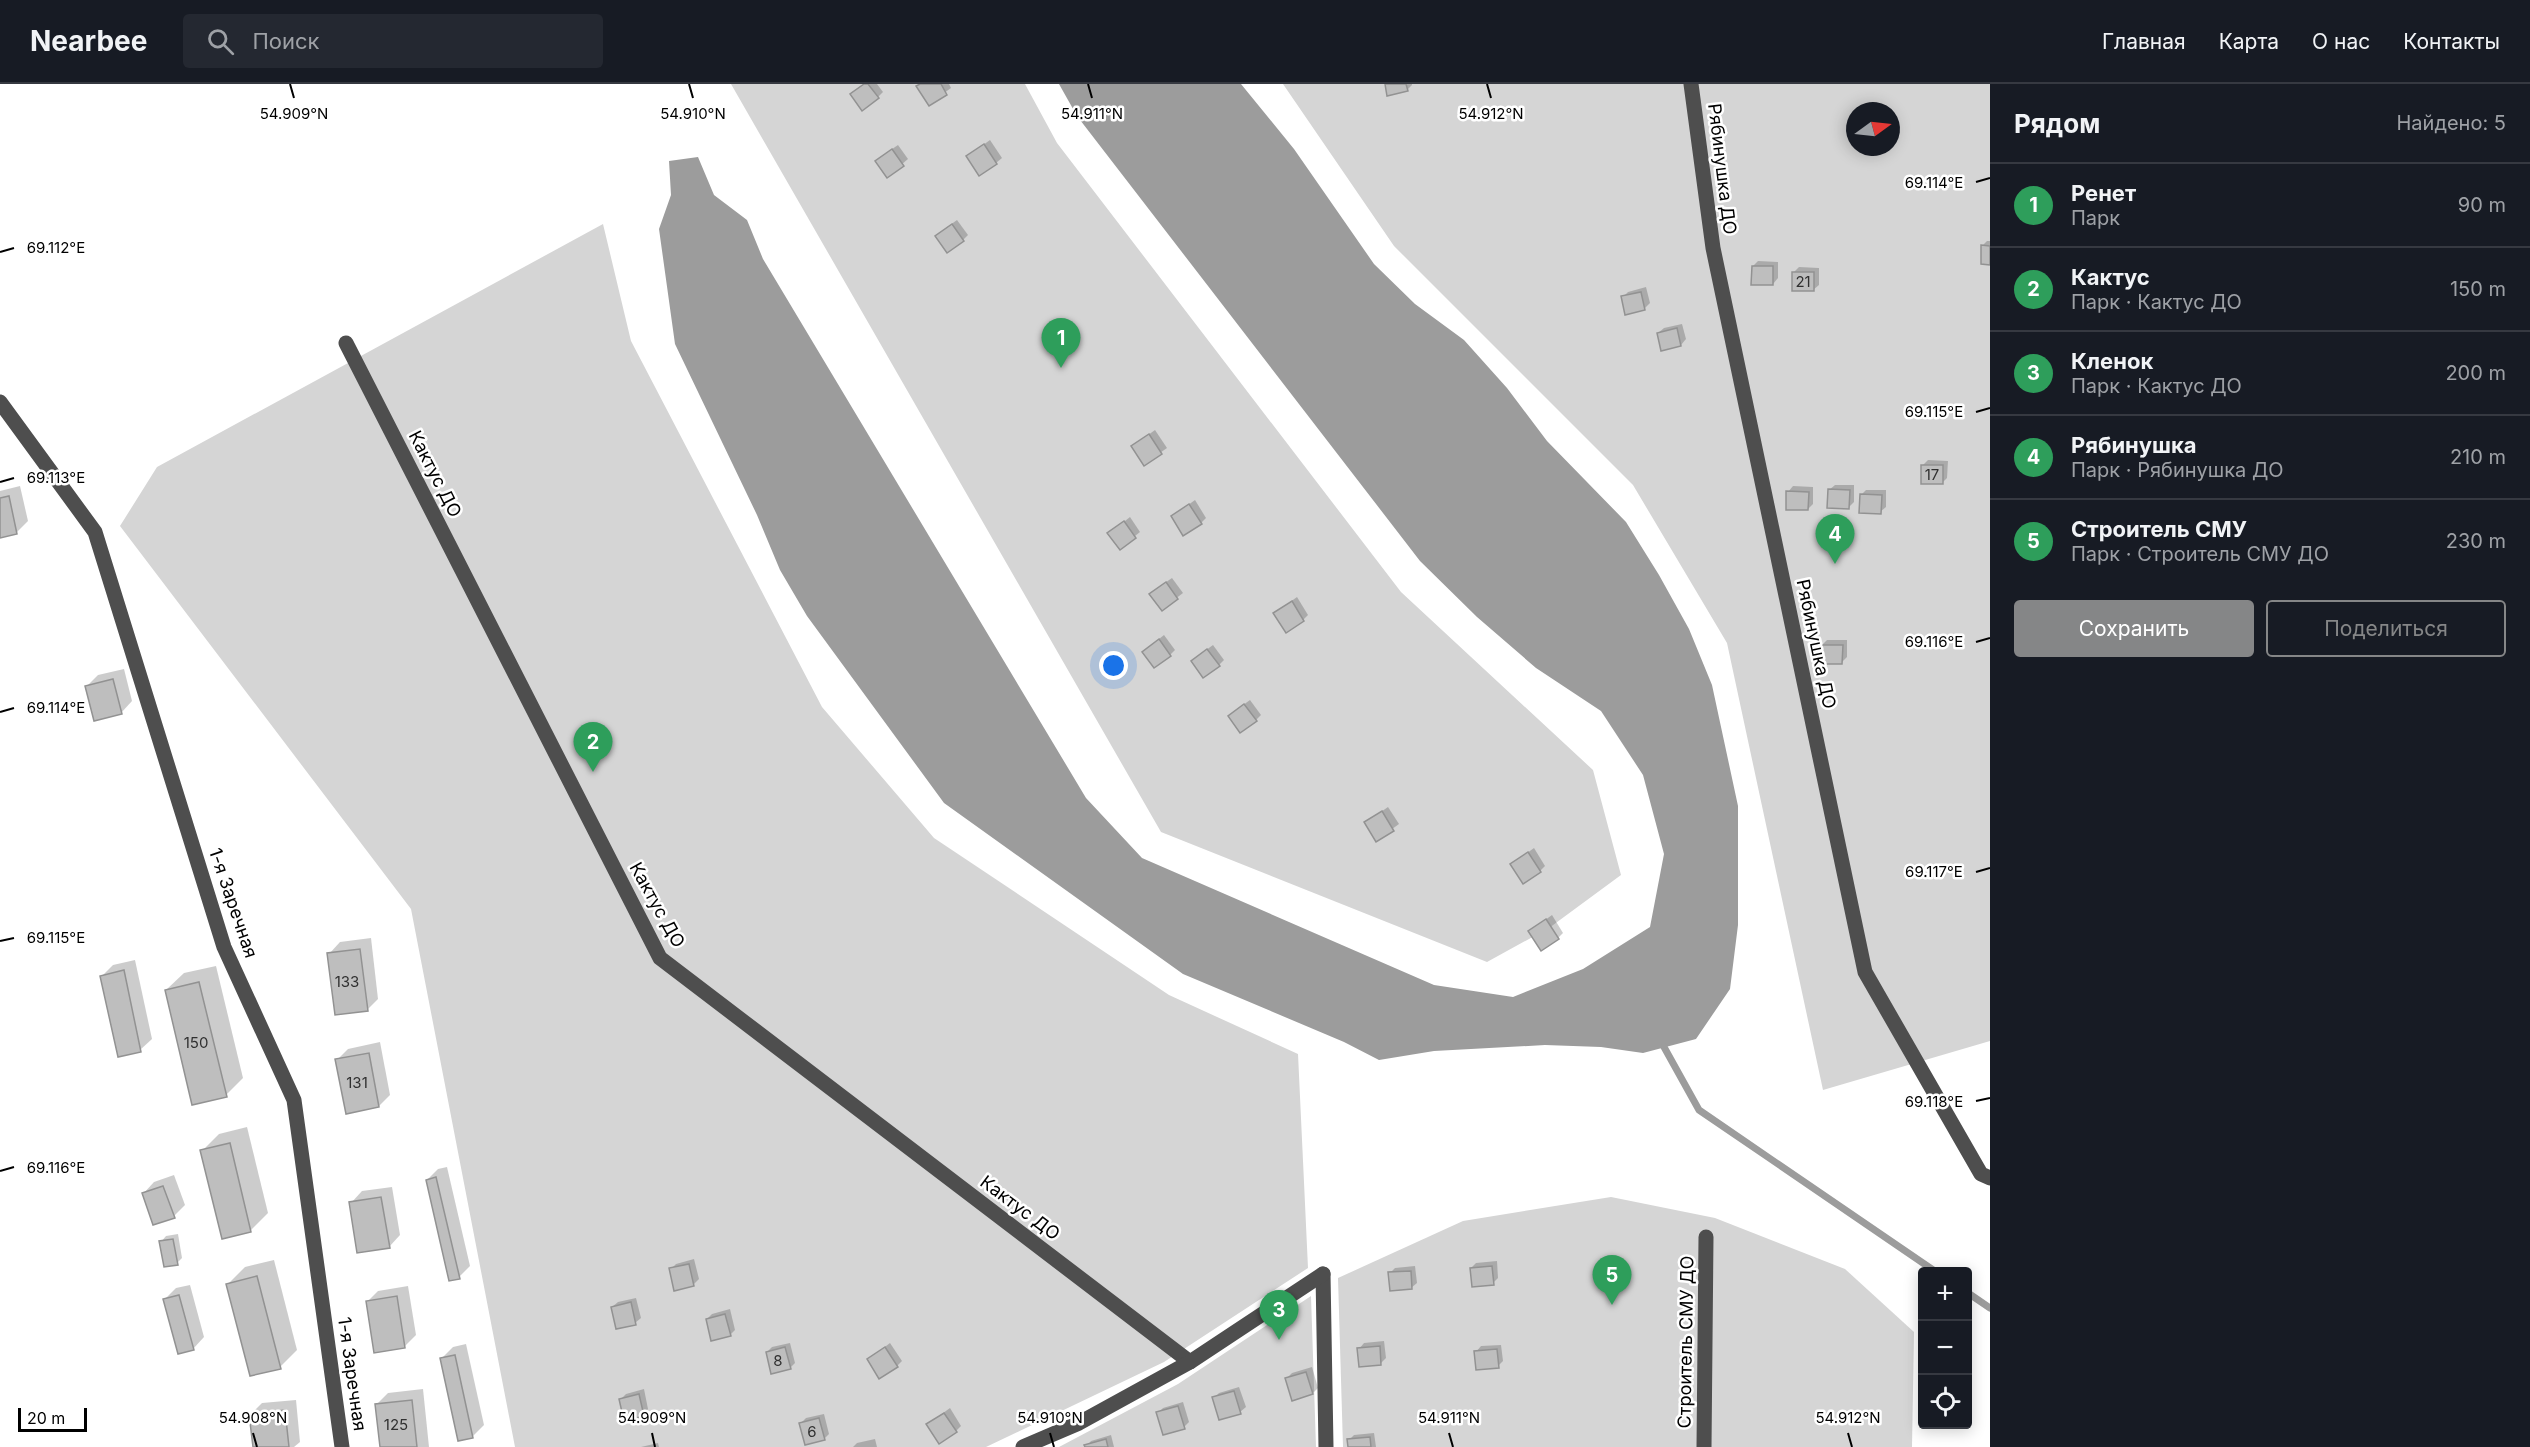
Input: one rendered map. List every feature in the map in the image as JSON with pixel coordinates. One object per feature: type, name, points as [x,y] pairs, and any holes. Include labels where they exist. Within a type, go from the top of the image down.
[{"type":"street","name":"Рябинушка ДО","points":[[1692,84],[1713,248],[1865,972],[1981,1174],[1990,1178]]},
{"type":"street","name":"Кактус ДО","points":[[346,343],[660,958],[1190,1362]]},
{"type":"street","name":"1-я Заречная","points":[[0,402],[95,532],[224,947],[294,1100],[342,1447]]},
{"type":"street","name":"Строитель СМУ ДО","points":[[1704,1447],[1706,1237]]},
{"type":"street","points":[[1023,1447],[1079,1423],[1190,1362],[1323,1274],[1326,1447]]},
{"type":"shaded area","points":[[731,84],[1025,84],[1057,143],[1401,592],[1593,770],[1621,875],[1549,928],[1487,962],[1161,832]]},
{"type":"shaded area","points":[[1059,84],[1241,84],[1294,149],[1374,264],[1415,304],[1464,340],[1507,388],[1547,441],[1626,522],[1689,629],[1712,685],[1738,806],[1738,925],[1730,989],[1696,1039],[1643,1053],[1601,1047],[1545,1045],[1434,1051],[1379,1060],[1344,1042],[1183,974],[944,803],[807,616],[780,570],[757,515],[675,344],[659,229],[671,195],[669,161],[698,157],[714,195],[747,220],[763,259],[1086,798],[1142,858],[1434,985],[1513,997],[1583,969],[1650,927],[1664,854],[1643,775],[1601,711],[1536,668],[1477,617],[1420,561],[1077,116]]},
{"type":"shaded area","points":[[1283,84],[1990,84],[1990,1041],[1823,1090],[1727,643],[1633,485],[1394,246]]},
{"type":"shaded area","points":[[603,224],[631,341],[822,707],[934,838],[1169,995],[1298,1054],[1308,1268],[1164,1362],[986,1447],[515,1447],[411,909],[120,526],[157,467]]},
{"type":"shaded area","points":[[1611,1197],[1715,1218],[1845,1269],[1914,1332],[1912,1447],[1343,1447],[1338,1278],[1463,1221]]},
{"type":"shaded area","points":[[1311,1296],[1316,1447],[1059,1447],[1178,1384]]},
{"type":"building","points":[[864,84],[868,84],[879,98],[862,111],[850,94]]},
{"type":"building","points":[[941,84],[947,95],[929,106],[916,86]]},
{"type":"building","points":[[1385,84],[1406,84],[1408,91],[1387,96]]},
{"type":"building","points":[[984,144],[997,164],[979,176],[966,156]]},
{"type":"building","points":[[892,149],[904,166],[887,178],[875,161]]},
{"type":"building","points":[[952,224],[964,241],[947,253],[935,236]]},
{"type":"building","points":[[1981,245],[1990,246],[1990,265],[1981,264]]},
{"type":"building","points":[[1752,266],[1773,266],[1773,285],[1751,285]]},
{"type":"building","points":[[1792,272],[1814,272],[1814,291],[1792,291]]},
{"type":"building","points":[[1641,292],[1645,310],[1625,315],[1621,296]]},
{"type":"building","points":[[1677,328],[1681,346],[1661,351],[1657,333]]},
{"type":"building","points":[[1149,434],[1162,454],[1144,466],[1131,446]]},
{"type":"building","points":[[1921,465],[1943,465],[1943,484],[1921,484]]},
{"type":"building","points":[[1828,489],[1850,490],[1849,509],[1827,508]]},
{"type":"building","points":[[1786,491],[1809,492],[1808,510],[1786,510]]},
{"type":"building","points":[[1860,494],[1882,495],[1881,514],[1859,513]]},
{"type":"building","points":[[9,496],[17,534],[0,538],[0,498]]},
{"type":"building","points":[[1189,504],[1202,524],[1183,536],[1171,516]]},
{"type":"building","points":[[1124,521],[1136,538],[1120,550],[1107,533]]},
{"type":"building","points":[[1166,582],[1178,599],[1162,611],[1149,594]]},
{"type":"building","points":[[1292,601],[1304,621],[1286,633],[1273,613]]},
{"type":"building","points":[[1159,639],[1171,656],[1154,668],[1142,652]]},
{"type":"building","points":[[1820,645],[1843,645],[1842,664],[1820,664]]},
{"type":"building","points":[[1207,649],[1220,666],[1203,678],[1191,661]]},
{"type":"building","points":[[113,679],[122,714],[94,721],[85,686]]},
{"type":"building","points":[[1244,704],[1257,721],[1240,733],[1228,716]]},
{"type":"building","points":[[1382,811],[1394,831],[1376,842],[1364,822]]},
{"type":"building","points":[[1528,852],[1541,872],[1523,884],[1510,864]]},
{"type":"building","points":[[1546,919],[1559,939],[1541,951],[1528,931]]},
{"type":"building","points":[[360,949],[368,1011],[335,1015],[327,953]]},
{"type":"building","points":[[124,970],[141,1052],[118,1057],[100,976]]},
{"type":"building","points":[[199,982],[227,1097],[192,1105],[165,990]]},
{"type":"building","points":[[369,1053],[379,1107],[346,1114],[335,1059]]},
{"type":"building","points":[[230,1143],[251,1232],[222,1239],[200,1150]]},
{"type":"building","points":[[436,1177],[460,1279],[449,1281],[426,1180]]},
{"type":"building","points":[[163,1186],[175,1218],[153,1225],[142,1193]]},
{"type":"building","points":[[381,1197],[390,1248],[357,1253],[349,1202]]},
{"type":"building","points":[[173,1239],[178,1265],[164,1267],[159,1241]]},
{"type":"building","points":[[689,1264],[694,1286],[674,1291],[669,1268]]},
{"type":"building","points":[[1492,1266],[1494,1285],[1472,1287],[1470,1268]]},
{"type":"building","points":[[1411,1271],[1412,1289],[1390,1291],[1388,1272]]},
{"type":"building","points":[[257,1276],[281,1369],[250,1376],[226,1284]]},
{"type":"building","points":[[179,1295],[194,1350],[178,1354],[163,1299]]},
{"type":"building","points":[[397,1296],[405,1348],[374,1353],[366,1301]]},
{"type":"building","points":[[631,1302],[636,1325],[616,1329],[611,1307]]},
{"type":"building","points":[[725,1314],[731,1336],[711,1341],[706,1319]]},
{"type":"building","points":[[1380,1346],[1381,1365],[1359,1367],[1357,1348]]},
{"type":"building","points":[[785,1347],[791,1369],[771,1374],[766,1352]]},
{"type":"building","points":[[885,1347],[898,1367],[879,1379],[867,1359]]},
{"type":"building","points":[[1497,1349],[1499,1368],[1476,1370],[1474,1351]]},
{"type":"building","points":[[455,1355],[473,1438],[458,1441],[440,1358]]},
{"type":"building","points":[[1306,1372],[1313,1394],[1292,1401],[1285,1378]]},
{"type":"building","points":[[1234,1391],[1241,1414],[1219,1420],[1212,1397]]},
{"type":"building","points":[[639,1394],[644,1416],[624,1421],[619,1399]]},
{"type":"building","points":[[412,1400],[417,1447],[380,1447],[375,1404]]},
{"type":"building","points":[[1178,1406],[1185,1429],[1163,1435],[1156,1412]]},
{"type":"building","points":[[285,1410],[289,1447],[253,1447],[249,1414]]},
{"type":"building","points":[[944,1413],[957,1432],[939,1444],[926,1424]]},
{"type":"building","points":[[819,1418],[825,1440],[805,1445],[799,1423]]},
{"type":"building","points":[[1370,1437],[1371,1447],[1348,1447],[1347,1439]]},
{"type":"building","points":[[1106,1439],[1108,1447],[1085,1447],[1084,1445]]},
{"type":"waterway","points":[[1664,1047],[1699,1110],[1929,1267]]},
{"type":"waterway","points":[[1972,1296],[1990,1308]]},
{"type":"place","name":"Ренет","points":[[1061,368]]},
{"type":"place","name":"Рябинушка","points":[[1835,564]]},
{"type":"place","name":"Кактус","points":[[593,772]]},
{"type":"place","name":"Строитель СМУ","points":[[1612,1305]]},
{"type":"place","name":"Кленок","points":[[1279,1340]]}]
